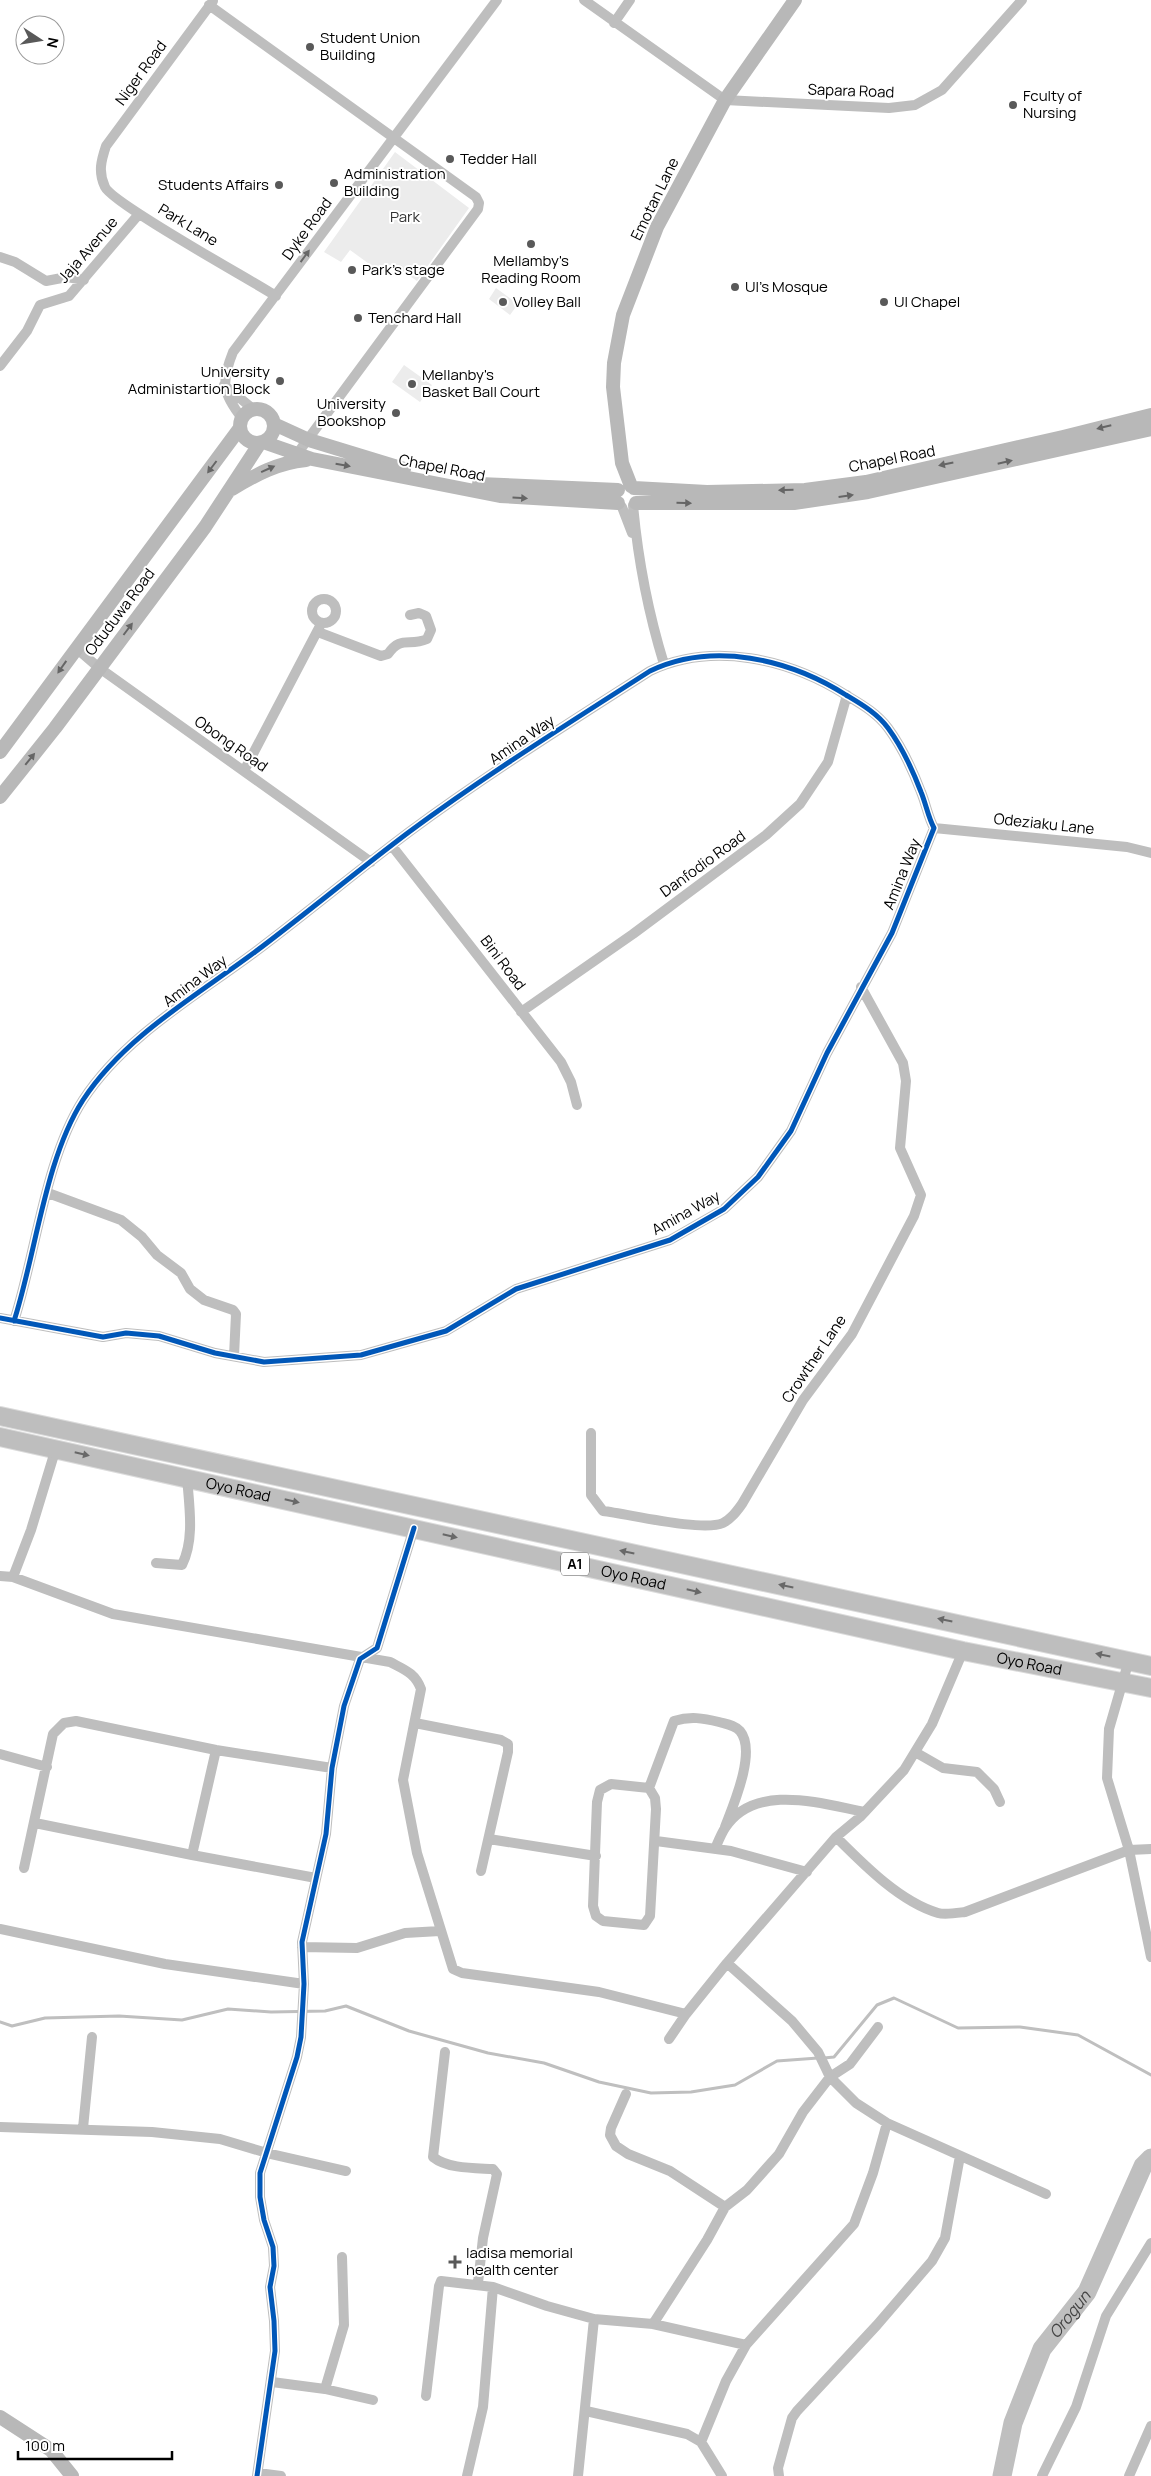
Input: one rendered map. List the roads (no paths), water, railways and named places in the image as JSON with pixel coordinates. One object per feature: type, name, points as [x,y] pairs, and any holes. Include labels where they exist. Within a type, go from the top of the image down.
[{"type":"highway","name":"Oyo Road","points":[[0,1416],[1151,1666]]},
{"type":"highway","name":"Oyo Road","points":[[0,1437],[187,1477],[963,1652],[1151,1688]]},
{"type":"street","name":"Dyke Road","points":[[245,418],[230,403],[224,385],[226,368],[233,352],[497,0]]},
{"type":"street","points":[[584,0],[724,100]]},
{"type":"street","points":[[614,23],[630,0]]},
{"type":"street","name":"Emotan Lane","points":[[626,496],[615,411],[614,379],[614,363],[623,315],[657,227],[724,100],[795,0]]},
{"type":"street","name":"Sapara Road","points":[[724,100],[889,108],[915,106],[942,90],[1022,0]]},
{"type":"street","points":[[211,2],[392,138],[476,197],[479,203],[478,209],[297,454]]},
{"type":"street","name":"Niger Road","points":[[99,167],[106,146],[211,2]]},
{"type":"street","name":"Park Lane","points":[[99,167],[106,189],[139,214],[276,296]]},
{"type":"street","name":"Jaja Avenue","points":[[0,366],[27,331],[40,305],[69,296],[139,214]]},
{"type":"street","points":[[0,257],[15,262],[46,281],[67,277],[84,280]]},
{"type":"street","points":[[265,410],[272,416],[274,424],[272,435],[261,442],[254,443],[245,438],[245,418],[265,410]]},
{"type":"street","name":"Chapel Road","points":[[261,442],[312,459],[500,496],[626,496],[805,490],[857,483],[1064,438],[1151,415]]},
{"type":"street","name":"Oduduwa Road","points":[[0,752],[245,418]]},
{"type":"street","name":"Chapel Road","points":[[274,424],[308,440],[402,469],[493,486],[626,496],[786,503],[868,492],[1151,429]]},
{"type":"street","name":"Oduduwa Road","points":[[0,797],[55,728],[98,667],[205,527],[261,442]]},
{"type":"street","points":[[229,490],[267,468],[286,462],[312,459]]},
{"type":"street","points":[[626,496],[648,607],[664,664]]},
{"type":"street","points":[[244,771],[320,628],[381,656],[388,654],[394,646],[402,641],[416,644],[427,639],[431,630],[426,616],[419,613],[410,615]]},
{"type":"street","name":"Obong Road","points":[[76,648],[98,667],[371,862]]},
{"type":"street","name":"Amina Way","points":[[0,1318],[14,1321],[103,1337],[126,1333],[159,1336],[215,1353],[264,1362],[361,1355],[446,1330],[516,1289],[670,1240],[724,1209],[758,1177],[791,1132],[861,987],[892,933],[934,828],[909,764],[887,727],[863,704],[809,674],[760,659],[726,657],[685,659],[664,664],[650,671],[508,764],[392,846],[128,1048],[99,1078],[74,1116],[61,1146],[14,1321]]},
{"type":"street","name":"Danfodio Road","points":[[521,1012],[633,934],[766,836],[800,804],[828,762],[847,695]]},
{"type":"street","name":"Odeziaku Lane","points":[[934,828],[1127,847],[1151,853]]},
{"type":"street","name":"Bini Road","points":[[392,846],[561,1062],[571,1082],[577,1106]]},
{"type":"street","name":"Crowther Lane","points":[[591,1433],[591,1496],[603,1510],[697,1525],[722,1523],[733,1517],[738,1511],[803,1400],[852,1334],[914,1216],[921,1195],[900,1148],[906,1081],[903,1064],[861,987]]},
{"type":"street","points":[[48,1193],[121,1220],[142,1237],[157,1255],[181,1273],[190,1289],[204,1300],[233,1310],[236,1314],[234,1356]]},
{"type":"street","points":[[12,1577],[31,1530],[56,1448]]},
{"type":"street","points":[[156,1563],[182,1565],[186,1558],[190,1517],[187,1477]]},
{"type":"street","points":[[281,2476],[258,2474],[272,2382],[274,2336],[270,2287],[274,2266],[273,2247],[264,2220],[260,2197],[260,2173],[297,2057],[303,2020],[302,1947],[326,1834],[332,1768],[344,1706],[360,1659],[377,1648],[414,1528]]},
{"type":"street","points":[[0,1576],[12,1577],[113,1614],[226,1635],[300,1645],[360,1659],[390,1662],[416,1678],[421,1689],[403,1780],[417,1853],[453,1969],[462,1973],[599,1992],[686,2014]]},
{"type":"street","points":[[669,2039],[686,2014],[727,1963],[836,1837],[865,1812],[904,1770],[932,1724],[963,1652]]},
{"type":"street","points":[[1129,1660],[1109,1728],[1107,1778],[1129,1850],[1151,1956]]},
{"type":"street","points":[[649,1788],[674,1721],[698,1717],[731,1725],[740,1731],[744,1741],[745,1768],[725,1827],[715,1849]]},
{"type":"street","points":[[24,1868],[53,1734],[64,1723],[76,1721],[216,1750],[332,1768]]},
{"type":"street","points":[[414,1723],[501,1740],[508,1744],[508,1752],[481,1871]]},
{"type":"street","points":[[192,1855],[216,1750]]},
{"type":"street","points":[[915,1752],[943,1768],[977,1772],[994,1789],[1000,1802]]},
{"type":"street","points":[[0,1754],[47,1767]]},
{"type":"street","points":[[611,1784],[649,1788],[655,1798],[656,1840],[650,1916],[644,1925],[603,1921],[596,1916],[593,1906],[597,1802],[600,1790],[611,1784]]},
{"type":"street","points":[[725,1827],[740,1813],[752,1806],[773,1800],[792,1800],[865,1812]]},
{"type":"street","points":[[34,1822],[192,1855],[316,1878]]},
{"type":"street","points":[[836,1837],[872,1873],[915,1903],[939,1914],[965,1912],[1129,1850],[1151,1849]]},
{"type":"street","points":[[489,1838],[596,1856]]},
{"type":"street","points":[[656,1840],[715,1849],[807,1872]]},
{"type":"street","points":[[0,1929],[165,1964],[304,1984]]},
{"type":"street","points":[[302,1947],[357,1948],[405,1933],[440,1931]]},
{"type":"street","points":[[727,1963],[800,2029],[818,2052],[830,2077],[865,2110],[887,2123],[1046,2194]]},
{"type":"street","points":[[653,2324],[708,2240],[725,2207],[747,2190],[779,2154],[803,2112],[830,2077],[850,2064],[878,2027]]},
{"type":"street","points":[[83,2128],[92,2037]]},
{"type":"street","points":[[445,2052],[433,2157],[443,2163],[492,2169],[497,2174],[483,2238],[478,2284]]},
{"type":"street","points":[[626,2094],[611,2128],[610,2135],[616,2146],[628,2154],[670,2171],[725,2207]]},
{"type":"street","points":[[701,2442],[726,2381],[746,2345],[854,2224],[887,2123]]},
{"type":"street","points":[[0,2127],[83,2128],[152,2132],[220,2139],[267,2153],[346,2171]]},
{"type":"street","points":[[779,2476],[778,2468],[792,2418],[878,2325],[932,2260],[945,2238],[960,2156]]},
{"type":"street","points":[[1042,2476],[1076,2407],[1106,2316],[1151,2243]]},
{"type":"street","points":[[325,2389],[344,2325],[342,2257]]},
{"type":"street","points":[[426,2396],[441,2280],[493,2287],[548,2306],[594,2319],[653,2324],[746,2345]]},
{"type":"street","points":[[467,2476],[483,2407],[493,2287]]},
{"type":"street","points":[[578,2476],[594,2319]]},
{"type":"street","points":[[272,2382],[325,2389],[373,2400]]},
{"type":"street","points":[[586,2411],[665,2427],[687,2434],[701,2442],[722,2476]]},
{"type":"street","points":[[0,2417],[50,2450],[72,2476]]},
{"type":"street","points":[[1129,2476],[1151,2426]]},
{"type":"waterway","points":[[824,2058],[834,2057],[877,2005],[894,1998],[958,2028],[1020,2027],[1078,2035],[1151,2075]]},
{"type":"waterway","points":[[0,2022],[12,2026],[45,2018],[119,2016],[182,2020],[228,2009],[271,2012],[325,2011],[346,2006],[409,2031],[488,2053],[544,2063],[599,2082],[651,2093],[691,2092],[735,2085],[777,2061],[818,2058]]},
{"type":"waterway","name":"Orogun","points":[[1002,2476],[1013,2423],[1042,2349],[1087,2292],[1143,2166],[1151,2158]]},
{"type":"place","name":"Student Union Building","points":[[310,47]]},
{"type":"place","name":"Fculty of Nursing","points":[[1013,105]]},
{"type":"place","name":"Tedder Hall","points":[[450,159]]},
{"type":"place","name":"Administration Building","points":[[334,183]]},
{"type":"place","name":"Students Affairs","points":[[279,185]]},
{"type":"place","name":"Mellamby's Reading Room","points":[[531,244]]},
{"type":"place","name":"Park's stage","points":[[352,270]]},
{"type":"place","name":"UI's Mosque","points":[[735,287]]},
{"type":"place","name":"Volley Ball","points":[[503,302]]},
{"type":"place","name":"UI Chapel","points":[[884,302]]},
{"type":"place","name":"Tenchard Hall","points":[[358,318]]},
{"type":"place","name":"University Administartion Block","points":[[280,381]]},
{"type":"place","name":"Mellanby's Basket Ball Court","points":[[412,384]]},
{"type":"place","name":"University Bookshop","points":[[396,413]]},
{"type":"place","name":"ladisa memorial health center","points":[[455,2262]]},
{"type":"park label","name":"Park","points":[[405,217]]}]
